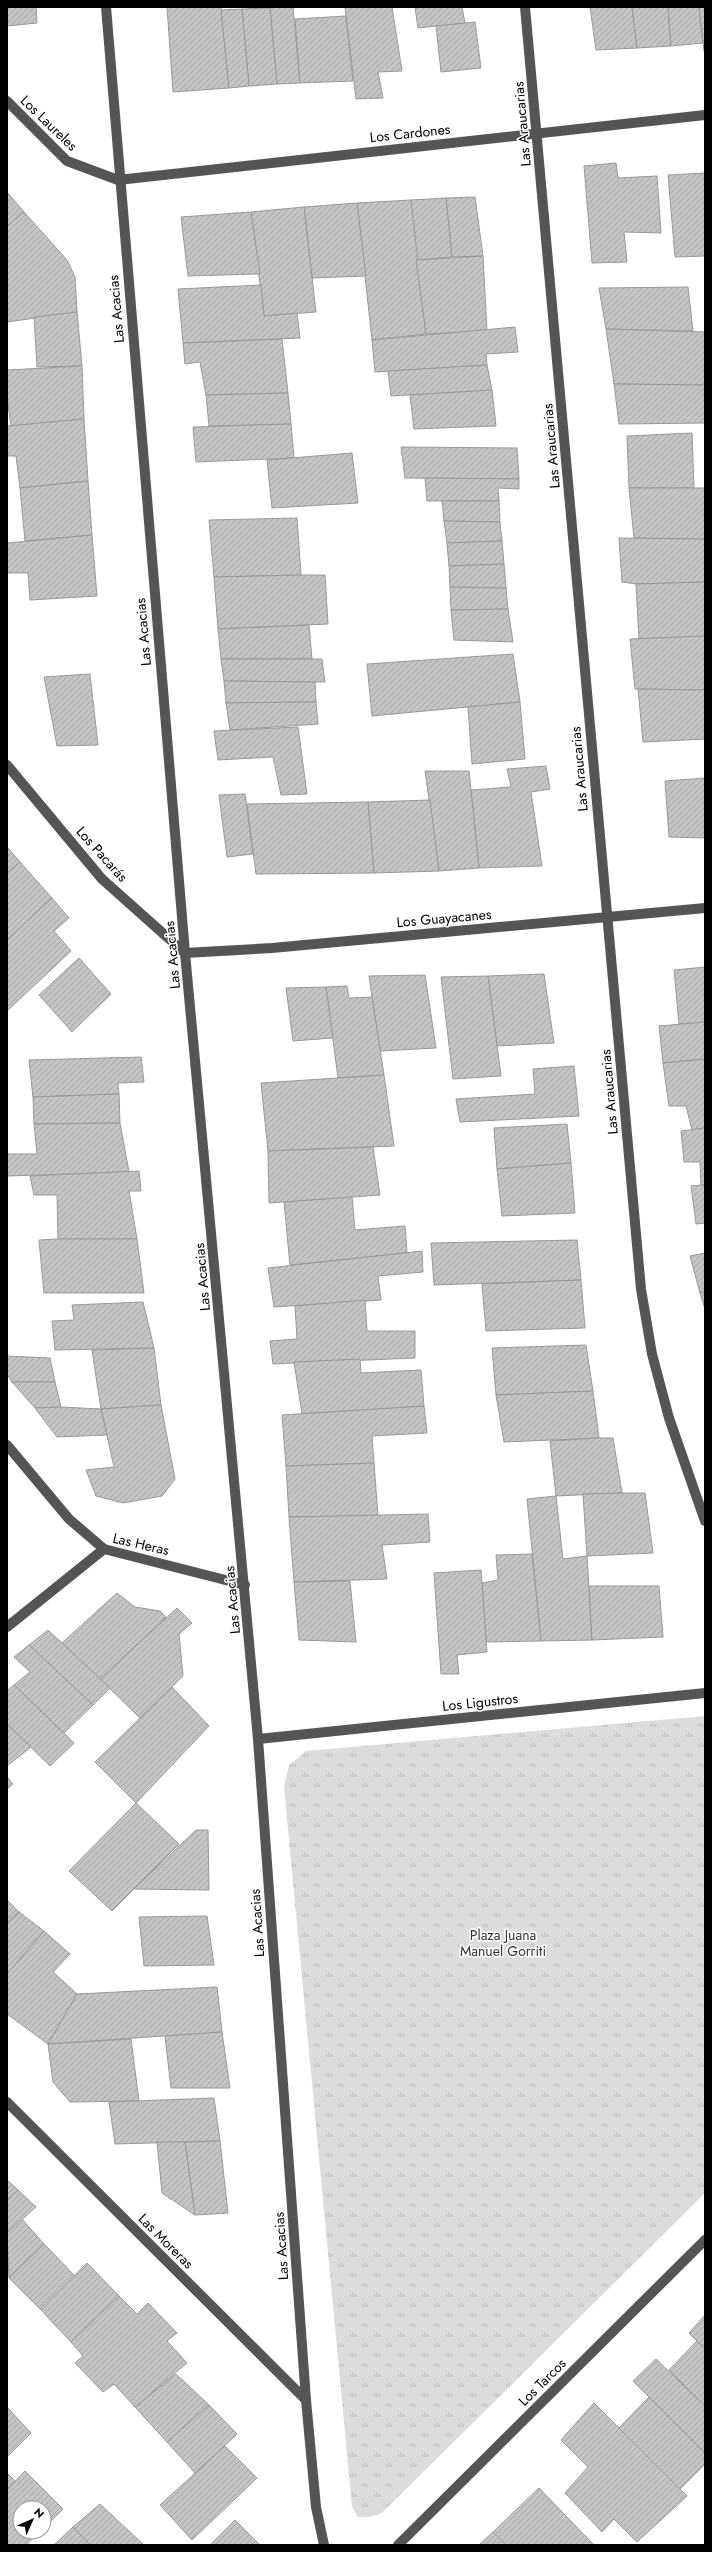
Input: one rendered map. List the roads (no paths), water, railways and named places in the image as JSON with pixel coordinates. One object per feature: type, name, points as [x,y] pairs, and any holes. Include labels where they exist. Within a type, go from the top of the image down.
[{"type":"street","name":"Las Acacias","points":[[106,7],[118,180],[185,952],[245,1584],[258,1739],[306,2400],[316,2506],[324,2545]]},
{"type":"street","name":"Las Araucarias","points":[[526,7],[606,917],[641,1289],[652,1354],[669,1418],[705,1521]]},
{"type":"street","name":"Los Laureles","points":[[7,101],[67,161],[118,180]]},
{"type":"street","name":"Los Cardones","points":[[118,180],[537,132],[705,115]]},
{"type":"street","name":"Los Pacarás","points":[[7,766],[102,879],[185,952]]},
{"type":"street","name":"Los Guayacanes","points":[[185,952],[272,948],[705,908]]},
{"type":"street","points":[[7,1446],[69,1519],[104,1549]]},
{"type":"street","name":"Las Heras","points":[[7,1627],[104,1549],[245,1584]]},
{"type":"street","name":"Los Ligustros","points":[[258,1739],[705,1693]]},
{"type":"street","name":"Las Moreras","points":[[7,2102],[306,2400]]},
{"type":"street","name":"Los Tarcos","points":[[398,2545],[705,2240]]},
{"type":"park label","name":"Plaza Juana Manuel Gorriti","points":[[503,1944]]}]
